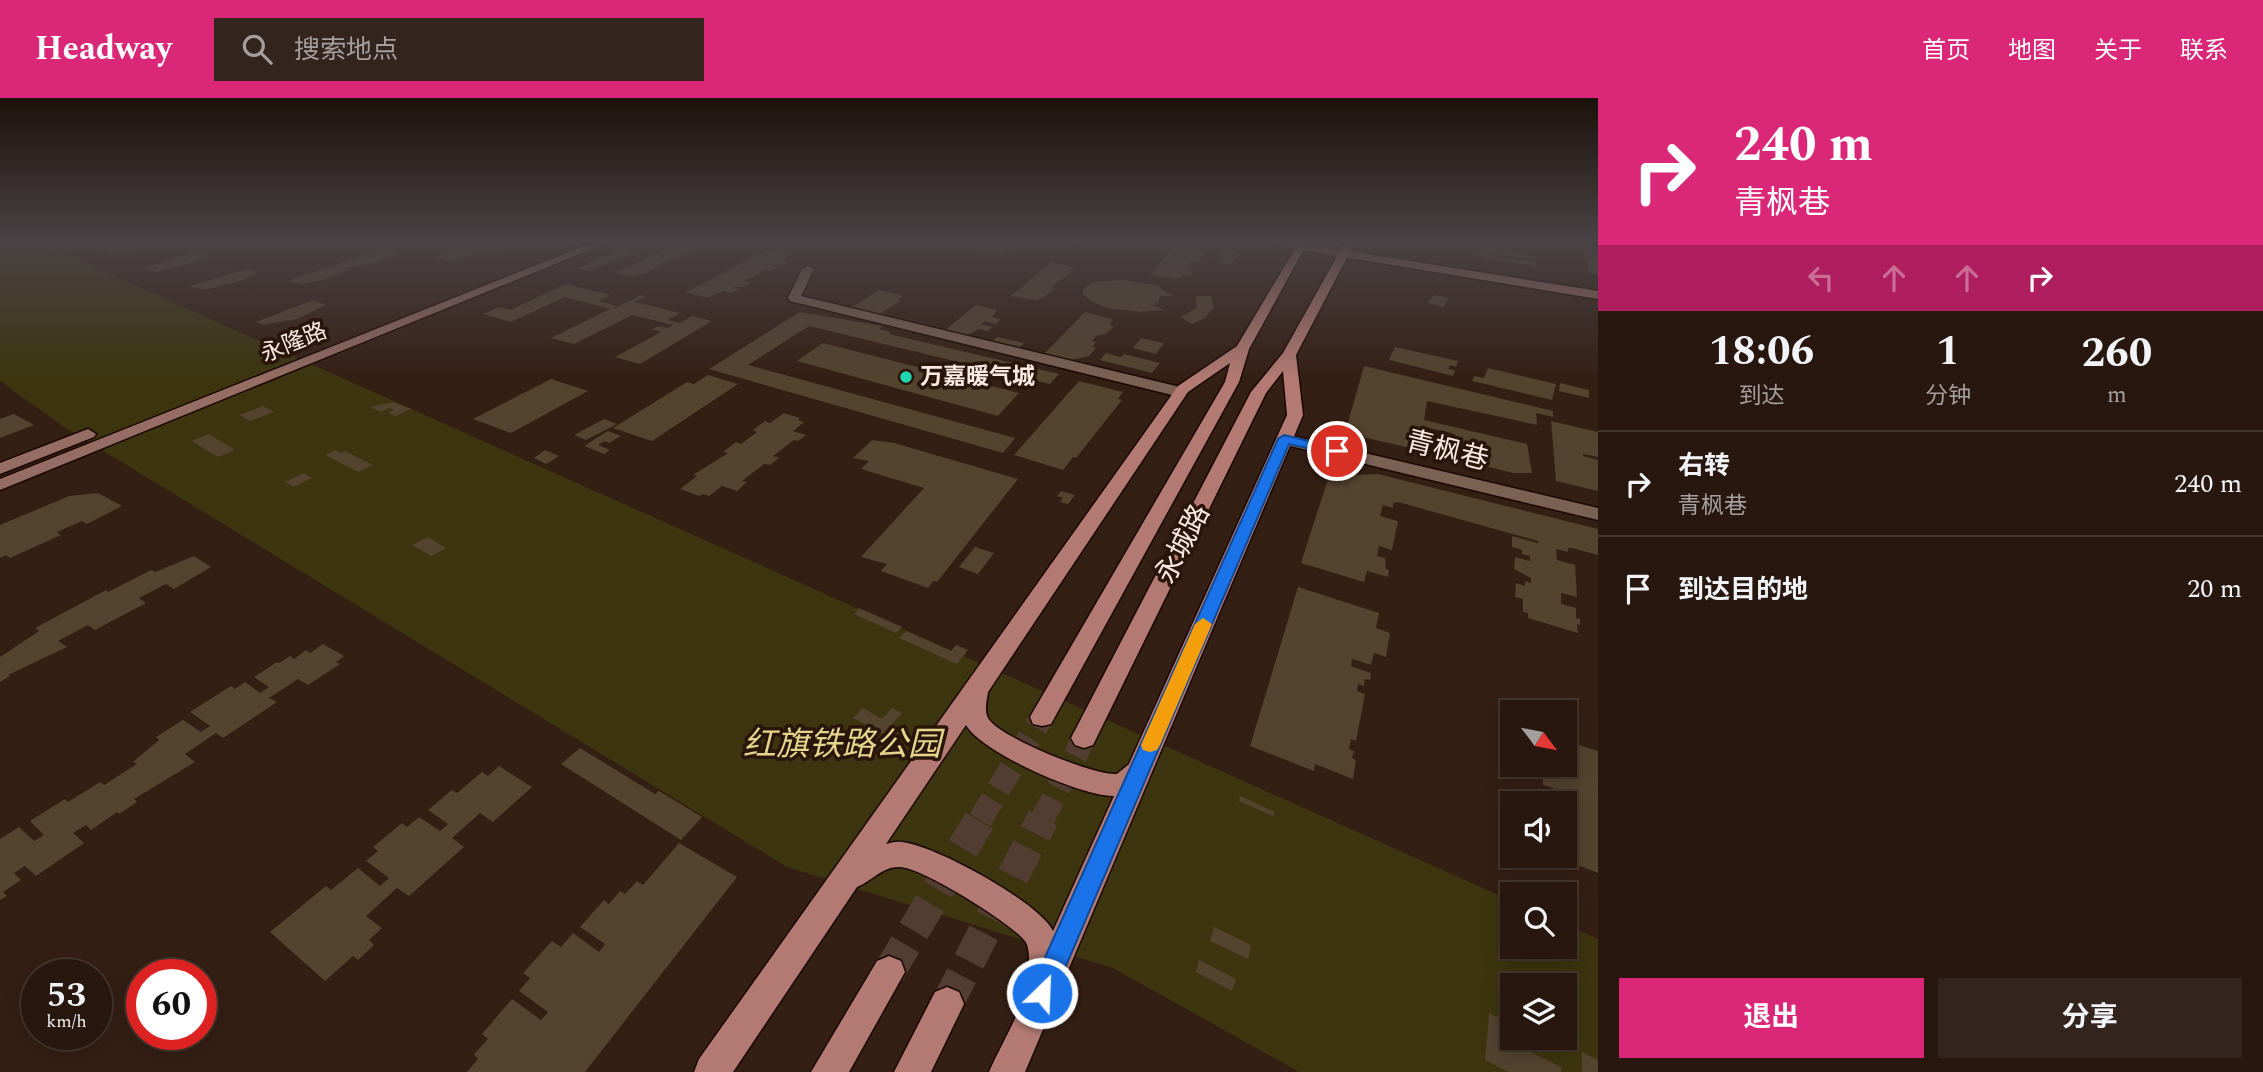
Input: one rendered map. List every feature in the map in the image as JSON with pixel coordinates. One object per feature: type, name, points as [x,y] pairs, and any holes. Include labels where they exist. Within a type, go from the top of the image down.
[{"type":"main road","points":[[712,1072],[1183,389],[1242,349],[1279,287]]},
{"type":"main road","name":"永城路","points":[[1084,738],[1259,392],[1289,355],[1326,287]]},
{"type":"main road","name":"永城路","points":[[1042,717],[1232,382],[1242,349]]},
{"type":"main road","points":[[1007,1072],[1295,415],[1289,355]]},
{"type":"main road","points":[[978,687],[973,702],[974,720],[986,734],[996,740],[1094,783],[1118,784],[1135,776],[1140,768]]},
{"type":"main road","points":[[839,888],[869,863],[888,856],[901,854],[929,863],[1009,908],[1036,931],[1047,960],[1042,993]]},
{"type":"main road","points":[[829,1072],[888,972]]},
{"type":"main road","points":[[912,1072],[947,1004]]},
{"type":"street","name":"永隆路","points":[[0,469],[458,287]]},
{"type":"street","name":"永隆路","points":[[0,485],[491,287]]},
{"type":"street","points":[[799,287],[794,299],[1176,391]]},
{"type":"street","points":[[1558,287],[1598,295]]},
{"type":"street","name":"青枫巷","points":[[1284,439],[1598,514]]},
{"type":"green space","name":"红旗铁路公园","points":[[0,287],[140,287],[1500,896],[1500,959],[1577,959],[1577,929],[1598,939],[1598,1072],[1299,1072],[1113,968],[787,867],[64,427],[0,381]]},
{"type":"building","points":[[559,287],[580,287],[611,295],[598,301],[616,306],[613,309],[641,295],[646,297],[635,302],[680,313],[668,320],[680,323],[692,316],[712,321],[640,364],[615,357],[661,332],[652,329],[673,325],[632,315],[574,344],[551,338],[610,309],[565,297],[511,322],[483,314],[499,307],[510,310]]},
{"type":"building","points":[[695,287],[740,289],[731,293],[723,291],[707,298],[686,292]]},
{"type":"building","points":[[1021,287],[1055,288],[1037,300],[1011,296]]},
{"type":"building","points":[[1160,287],[1173,296],[1160,296],[1159,302],[1153,305],[1164,310],[1140,312],[1107,308],[1091,301],[1083,294],[1083,289]]},
{"type":"building","points":[[879,290],[903,296],[897,300],[901,301],[878,315],[849,309]]},
{"type":"building","points":[[1434,295],[1449,298],[1444,307],[1428,303]]},
{"type":"building","points":[[1195,296],[1211,296],[1214,307],[1205,318],[1192,324],[1181,317],[1197,308]]},
{"type":"building","points":[[313,300],[326,305],[297,319],[263,325],[256,322]]},
{"type":"building","points":[[976,305],[997,310],[992,317],[1001,319],[996,324],[985,321],[981,324],[993,327],[988,331],[979,329],[966,336],[944,331]]},
{"type":"building","points":[[800,312],[882,326],[879,329],[891,332],[889,334],[1059,374],[1050,384],[809,326],[748,365],[1015,438],[1003,453],[709,369]]},
{"type":"building","points":[[1085,312],[1112,319],[1110,325],[1114,326],[1106,334],[1096,336],[1092,347],[1096,348],[1089,356],[1067,361],[1043,355]]},
{"type":"building","points":[[997,337],[1024,343],[1019,348],[992,342]]},
{"type":"building","points":[[1141,338],[1164,343],[1156,354],[1133,348]]},
{"type":"building","name":"万嘉暖气城","points":[[823,343],[1019,393],[998,416],[797,361]]},
{"type":"building","points":[[1395,347],[1458,361],[1456,367],[1450,365],[1448,369],[1455,370],[1453,376],[1389,360]]},
{"type":"building","points":[[1106,353],[1121,357],[1124,354],[1160,363],[1152,373],[1100,360]]},
{"type":"building","points":[[1364,366],[1553,411],[1553,417],[1536,413],[1537,425],[1427,401],[1424,420],[1527,444],[1532,473],[1513,473],[1453,458],[1455,434],[1426,427],[1423,428],[1419,450],[1345,433]]},
{"type":"building","points":[[1488,368],[1556,384],[1552,400],[1472,381],[1474,376],[1484,378]]},
{"type":"building","points":[[708,375],[738,384],[652,441],[613,428],[687,382],[694,384]]},
{"type":"building","points":[[551,379],[588,391],[511,433],[473,419]]},
{"type":"building","points":[[1079,381],[1123,392],[1118,399],[1122,400],[1076,458],[1073,457],[1063,470],[1014,455]]},
{"type":"building","points":[[1560,383],[1589,390],[1589,398],[1559,391]]},
{"type":"building","points":[[393,402],[411,409],[396,416],[388,413],[394,410],[389,408],[381,412],[370,407]]},
{"type":"building","points":[[263,406],[274,412],[250,421],[239,415]]},
{"type":"building","points":[[784,413],[804,422],[793,431],[806,435],[798,441],[794,440],[773,456],[779,458],[770,465],[764,464],[742,481],[747,482],[737,491],[722,486],[709,496],[699,496],[680,489],[697,476],[693,475],[728,453],[723,452],[736,442],[741,444],[757,432],[753,430],[765,421],[770,423]]},
{"type":"building","points":[[14,414],[34,425],[0,438],[0,419]]},
{"type":"building","points":[[604,419],[617,424],[586,440],[574,435]]},
{"type":"building","points":[[1551,421],[1598,432],[1598,457],[1583,456],[1598,460],[1598,491],[1556,481]]},
{"type":"building","points":[[608,431],[621,436],[609,443],[605,441],[598,445],[610,450],[604,454],[584,446]]},
{"type":"building","points":[[209,434],[235,450],[218,457],[192,441]]},
{"type":"building","points":[[872,440],[894,443],[1018,479],[937,582],[933,581],[928,588],[881,571],[887,564],[861,557],[924,488],[861,469],[869,461],[853,458]]},
{"type":"building","points":[[335,450],[341,453],[345,451],[373,465],[358,472],[325,455]]},
{"type":"building","points":[[545,450],[559,456],[546,464],[534,458]]},
{"type":"building","points":[[304,473],[312,478],[293,487],[285,482]]},
{"type":"building","points":[[1378,474],[1598,529],[1598,555],[1572,548],[1568,548],[1568,552],[1556,549],[1557,560],[1575,565],[1577,597],[1561,593],[1561,604],[1576,608],[1576,618],[1580,619],[1580,625],[1577,624],[1578,633],[1528,618],[1528,613],[1523,612],[1523,599],[1515,597],[1516,583],[1525,586],[1525,581],[1531,583],[1531,578],[1514,569],[1515,557],[1530,561],[1530,556],[1512,547],[1512,536],[1538,541],[1398,502],[1393,503],[1393,508],[1383,505],[1380,516],[1398,521],[1392,550],[1379,546],[1377,556],[1385,558],[1388,577],[1367,571],[1364,582],[1301,563],[1329,476]]},
{"type":"building","points":[[1061,491],[1075,495],[1068,504],[1060,502],[1063,498],[1057,496]]},
{"type":"building","points":[[98,493],[122,506],[87,524],[82,521],[57,532],[61,535],[10,558],[6,555],[0,558],[0,525],[69,496]]},
{"type":"building","points":[[428,537],[446,548],[431,556],[412,545]]},
{"type":"building","points":[[975,547],[994,553],[978,574],[959,567]]},
{"type":"building","points":[[194,556],[211,567],[174,589],[166,584],[139,598],[146,603],[95,630],[88,625],[58,641],[67,647],[8,675],[10,676],[0,682],[0,657],[39,631],[35,628],[106,590],[108,592],[151,570],[155,572]]},
{"type":"building","points":[[1298,587],[1379,613],[1376,628],[1390,633],[1386,657],[1374,653],[1371,665],[1352,659],[1351,666],[1371,673],[1370,680],[1365,679],[1364,686],[1358,684],[1357,691],[1365,694],[1356,741],[1351,739],[1349,749],[1354,751],[1352,758],[1356,760],[1353,779],[1315,764],[1314,771],[1250,746]]},
{"type":"building","points":[[859,608],[902,627],[896,633],[854,614]]},
{"type":"building","points":[[906,631],[951,651],[956,645],[968,650],[957,664],[899,638]]},
{"type":"building","points":[[323,644],[344,656],[336,662],[340,664],[308,685],[298,679],[269,698],[277,702],[223,738],[216,733],[185,754],[195,762],[134,799],[137,802],[119,814],[117,812],[91,830],[86,825],[73,833],[84,843],[36,876],[25,866],[14,873],[21,880],[3,892],[7,896],[0,900],[0,839],[19,827],[34,841],[44,835],[30,821],[65,799],[68,802],[100,782],[104,785],[137,764],[133,762],[159,740],[156,737],[183,720],[201,732],[210,726],[190,712],[231,686],[235,689],[245,682],[260,693],[269,687],[254,677],[277,662],[290,656],[294,659],[306,650],[310,653]]},
{"type":"building","points":[[863,708],[882,719],[892,708],[902,713],[883,734],[853,718]]},
{"type":"building","points":[[1577,744],[1598,751],[1598,873],[1577,865],[1577,791],[1553,791],[1553,788],[1543,785],[1543,777],[1577,777]]},
{"type":"building","points":[[580,748],[655,794],[659,791],[702,817],[681,840],[561,764]]},
{"type":"building","points":[[499,766],[532,787],[493,822],[480,813],[452,838],[464,847],[409,896],[397,888],[366,916],[382,928],[369,940],[374,945],[358,960],[353,956],[325,981],[270,932],[326,886],[331,890],[358,868],[380,886],[389,878],[366,861],[378,851],[373,847],[402,823],[407,827],[419,817],[440,831],[448,824],[428,810],[452,790],[457,793],[482,772],[488,776]]},
{"type":"building","points":[[1240,796],[1275,812],[1273,816],[1239,801]]},
{"type":"building","points":[[679,843],[737,877],[585,1072],[467,1072],[478,1059],[474,1054],[488,1039],[482,1034],[512,999],[541,1020],[548,1012],[519,991],[530,978],[523,973],[552,941],[561,947],[573,933],[599,952],[605,944],[580,927],[604,900],[609,904],[620,891],[625,894],[637,881],[643,885]]},
{"type":"building","points":[[1214,927],[1251,945],[1248,959],[1210,941]]},
{"type":"building","points":[[1199,960],[1236,979],[1232,991],[1196,972]]},
{"type":"building","points":[[1489,1013],[1500,1019],[1500,1050],[1527,1050],[1561,1067],[1561,1072],[1508,1072],[1485,1060]]},
{"type":"building","points":[[1582,1052],[1598,1060],[1598,1072],[1582,1072]]},
{"type":"tunnel","points":[[980,820],[1042,717]]},
{"type":"tunnel","points":[[1042,820],[1084,738]]},
{"type":"tunnel","points":[[889,972],[981,818]]},
{"type":"tunnel","points":[[947,1004],[1043,818]]},
{"type":"slow traffic","points":[[1150,745],[1203,624]]},
{"type":"place","name":"万嘉暖气城","points":[[906,377]]},
{"type":"route","points":[[1042,993],[1284,439],[1337,451]]}]
